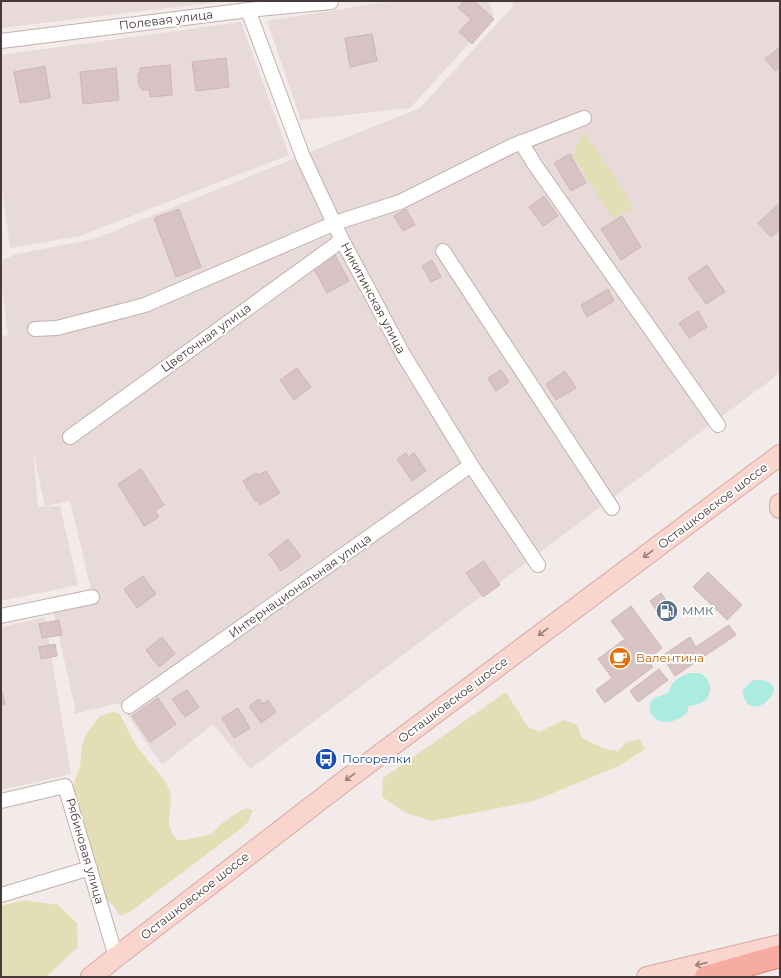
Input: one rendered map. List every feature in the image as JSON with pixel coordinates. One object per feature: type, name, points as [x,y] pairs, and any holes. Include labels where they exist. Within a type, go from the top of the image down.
[{"type":"main road","name":"Осташковское шоссе","points":[[91,977],[346,780],[780,456]]},
{"type":"main road","points":[[647,977],[780,945]]},
{"type":"main road","points":[[706,977],[780,956]]},
{"type":"street","name":"Полевая улица","points":[[1,41],[248,10],[331,2]]},
{"type":"street","name":"Никитинская улица","points":[[248,10],[303,157],[342,240],[403,354],[471,465],[538,565]]},
{"type":"street","points":[[35,329],[57,328],[145,305],[335,223],[400,202],[521,142],[584,118]]},
{"type":"street","points":[[521,142],[535,165],[718,425]]},
{"type":"street","name":"Цветочная улица","points":[[70,437],[342,240]]},
{"type":"street","points":[[443,251],[612,508]]},
{"type":"street","name":"Интернациональная улица","points":[[129,706],[471,465]]},
{"type":"street","points":[[1,616],[92,597]]},
{"type":"street","name":"Рябиновая улица","points":[[1,802],[66,786],[116,957]]},
{"type":"street","points":[[1,895],[90,868]]},
{"type":"shaded area","points":[[1,1],[227,1],[1,28]]},
{"type":"shaded area","points":[[392,1],[488,1],[494,16],[410,108],[301,120],[267,21]]},
{"type":"shaded area","points":[[509,1],[780,1],[780,373],[250,769],[213,724],[162,765],[119,703],[74,714],[75,708],[51,601],[91,589],[70,501],[45,506],[33,451],[38,507],[60,506],[78,585],[1,601],[1,336],[8,335],[1,276],[1,261],[16,254],[94,239],[420,108],[514,5]]},
{"type":"shaded area","points":[[241,22],[289,155],[80,236],[10,248],[1,181],[1,55]]},
{"type":"shaded area","points":[[585,132],[623,189],[633,209],[612,218],[572,155]]},
{"type":"shaded area","points":[[45,617],[71,774],[1,790],[1,627]]},
{"type":"shaded area","points":[[506,692],[528,727],[539,732],[564,720],[577,725],[582,738],[605,749],[618,751],[627,742],[640,739],[645,749],[621,765],[534,801],[432,821],[406,813],[382,797],[383,778]]},
{"type":"shaded area","points":[[112,712],[119,713],[138,748],[166,783],[171,801],[169,820],[170,827],[177,840],[212,834],[221,824],[240,811],[247,808],[253,810],[248,822],[243,827],[130,912],[120,916],[113,905],[91,888],[72,788],[80,767],[82,746],[87,733],[99,717]]},
{"type":"shaded area","points":[[24,900],[58,905],[77,923],[78,947],[46,977],[1,977],[1,906]]},
{"type":"water","points":[[689,673],[699,673],[706,677],[710,684],[710,692],[708,696],[700,704],[688,706],[688,711],[686,714],[680,718],[664,722],[654,718],[650,712],[651,702],[655,698],[669,691],[675,681]]},
{"type":"water","points":[[754,680],[766,681],[774,688],[772,695],[768,700],[757,706],[752,706],[747,703],[744,698],[743,690]]},
{"type":"building","points":[[464,1],[474,1],[494,19],[472,44],[459,32],[471,19],[458,8]]},
{"type":"building","points":[[372,34],[377,61],[350,67],[345,38]]},
{"type":"building","points":[[780,47],[780,67],[775,71],[765,59]]},
{"type":"building","points":[[226,58],[229,87],[196,91],[192,62]]},
{"type":"building","points":[[170,65],[172,95],[150,97],[149,90],[142,90],[139,85],[138,74],[140,73],[140,68]]},
{"type":"building","points":[[45,66],[50,98],[20,103],[14,72]]},
{"type":"building","points":[[116,68],[119,100],[83,104],[80,72]]},
{"type":"building","points":[[570,154],[586,183],[571,191],[554,163]]},
{"type":"building","points":[[544,196],[558,216],[543,226],[529,207]]},
{"type":"building","points":[[780,203],[780,230],[771,237],[758,223]]},
{"type":"building","points":[[179,209],[201,267],[176,277],[154,218]]},
{"type":"building","points":[[406,209],[415,225],[403,231],[394,216]]},
{"type":"building","points":[[622,216],[641,247],[621,260],[601,229]]},
{"type":"building","points":[[335,255],[349,281],[327,293],[313,267]]},
{"type":"building","points":[[432,260],[441,277],[431,282],[422,266]]},
{"type":"building","points":[[707,265],[725,292],[706,304],[688,278]]},
{"type":"building","points":[[608,289],[614,301],[587,317],[581,305]]},
{"type":"building","points":[[698,311],[707,327],[689,338],[679,323]]},
{"type":"building","points":[[297,368],[311,387],[294,400],[280,380]]},
{"type":"building","points":[[501,370],[509,382],[496,391],[488,378]]},
{"type":"building","points":[[565,371],[576,388],[556,400],[546,384]]},
{"type":"building","points":[[406,453],[408,457],[414,453],[426,471],[412,481],[397,459]]},
{"type":"building","points":[[141,469],[164,505],[155,511],[159,517],[144,526],[118,484]]},
{"type":"building","points":[[266,471],[280,493],[260,505],[257,500],[255,501],[243,481],[256,473],[258,475]]},
{"type":"building","points":[[288,539],[301,557],[281,571],[269,554]]},
{"type":"building","points":[[484,561],[500,585],[483,597],[466,573]]},
{"type":"building","points":[[708,572],[742,605],[727,620],[693,587]]},
{"type":"building","points":[[143,576],[156,594],[137,608],[124,589]]},
{"type":"building","points":[[661,593],[675,614],[664,622],[650,601]]},
{"type":"building","points":[[631,606],[662,648],[647,660],[653,667],[605,703],[596,690],[612,678],[598,659],[625,639],[611,621]]},
{"type":"building","points":[[59,620],[62,635],[42,638],[39,624]]},
{"type":"building","points":[[729,625],[736,635],[675,676],[662,656],[690,637],[696,647]]},
{"type":"building","points":[[162,637],[175,654],[159,667],[146,650]]},
{"type":"building","points":[[55,644],[57,656],[41,659],[39,647]]},
{"type":"building","points":[[659,669],[668,680],[638,702],[630,691]]},
{"type":"building","points":[[1,689],[5,704],[1,705]]},
{"type":"building","points":[[187,690],[199,707],[185,717],[172,699]]},
{"type":"building","points":[[158,698],[176,724],[150,742],[132,716]]},
{"type":"building","points":[[259,699],[263,704],[268,700],[276,712],[261,723],[249,706]]},
{"type":"building","points":[[238,708],[250,728],[234,738],[222,718]]},
{"type":"place","name":"ММК","points":[[667,611]]},
{"type":"place","name":"Валентина","points":[[620,658]]},
{"type":"place","name":"Погорелки","points":[[326,759]]}]
